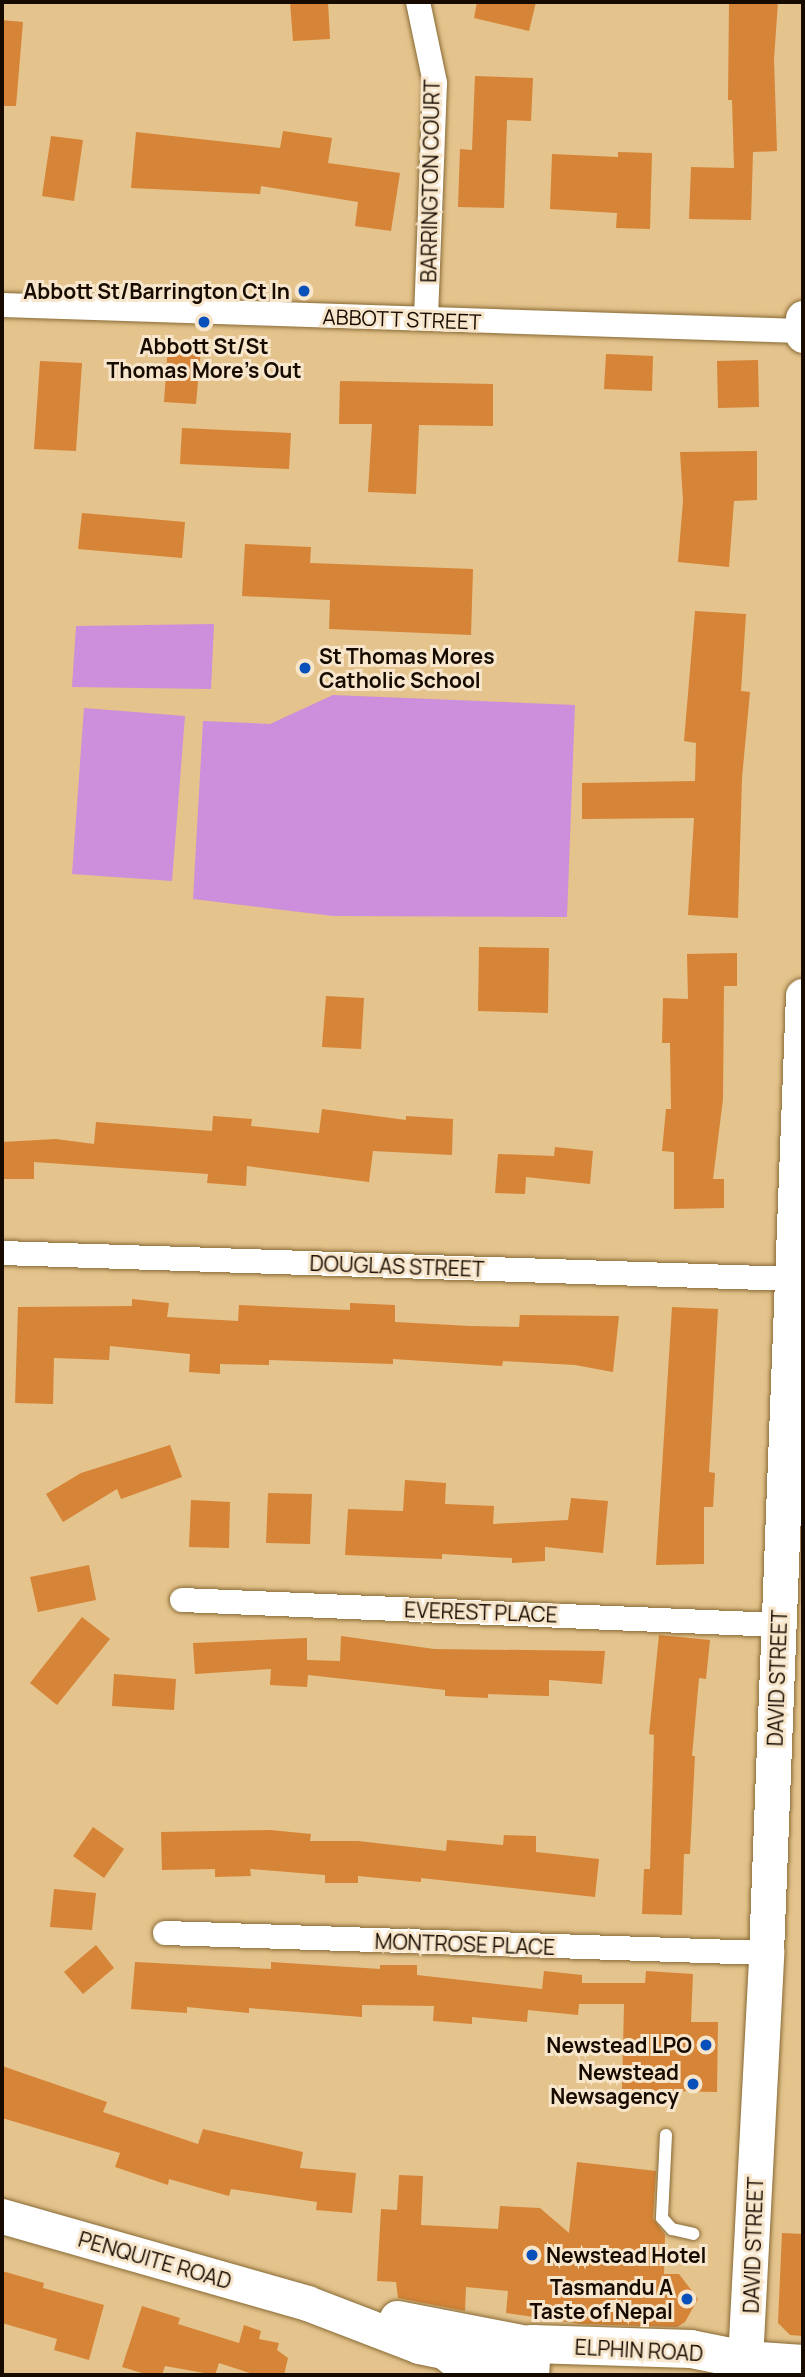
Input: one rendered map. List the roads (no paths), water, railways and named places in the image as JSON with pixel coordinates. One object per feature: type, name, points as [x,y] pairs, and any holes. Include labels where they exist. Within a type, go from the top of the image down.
[{"type":"highway","name":"ELPHIN ROAD","points":[[531,2363],[691,2349],[745,2360],[803,2364]]},
{"type":"street","name":"BARRINGTON COURT","points":[[418,2],[435,83],[426,319]]},
{"type":"street","name":"ABBOTT STREET","points":[[2,304],[803,333]]},
{"type":"street","points":[[803,318],[803,333]]},
{"type":"street","name":"DAVID STREET","points":[[745,2360],[766,1953],[803,996]]},
{"type":"street","name":"DOUGLAS STREET","points":[[2,1253],[793,1279]]},
{"type":"street","name":"EVEREST PLACE","points":[[182,1600],[779,1625]]},
{"type":"street","name":"MONTROSE PLACE","points":[[164,1933],[766,1953]]},
{"type":"street","name":"PENQUITE ROAD","points":[[2,2216],[307,2303],[531,2363]]},
{"type":"street","name":"PENQUITE ROAD","points":[[307,2303],[464,2365],[531,2363]]},
{"type":"lane","points":[[666,2135],[662,2218],[673,2229],[693,2234]]},
{"type":"place","name":"Abbott St/Barrington Ct In","points":[[304,291]]},
{"type":"place","name":"Abbott St/St Thomas More's Out","points":[[204,322]]},
{"type":"place","name":"St Thomas Mores Catholic School","points":[[305,668]]},
{"type":"place","name":"Newstead LPO","points":[[706,2045]]},
{"type":"place","name":"Newstead Newsagency","points":[[693,2084]]},
{"type":"place","name":"Newstead Hotel","points":[[532,2255]]},
{"type":"place","name":"Tasmandu A Taste of Nepal","points":[[687,2299]]}]
